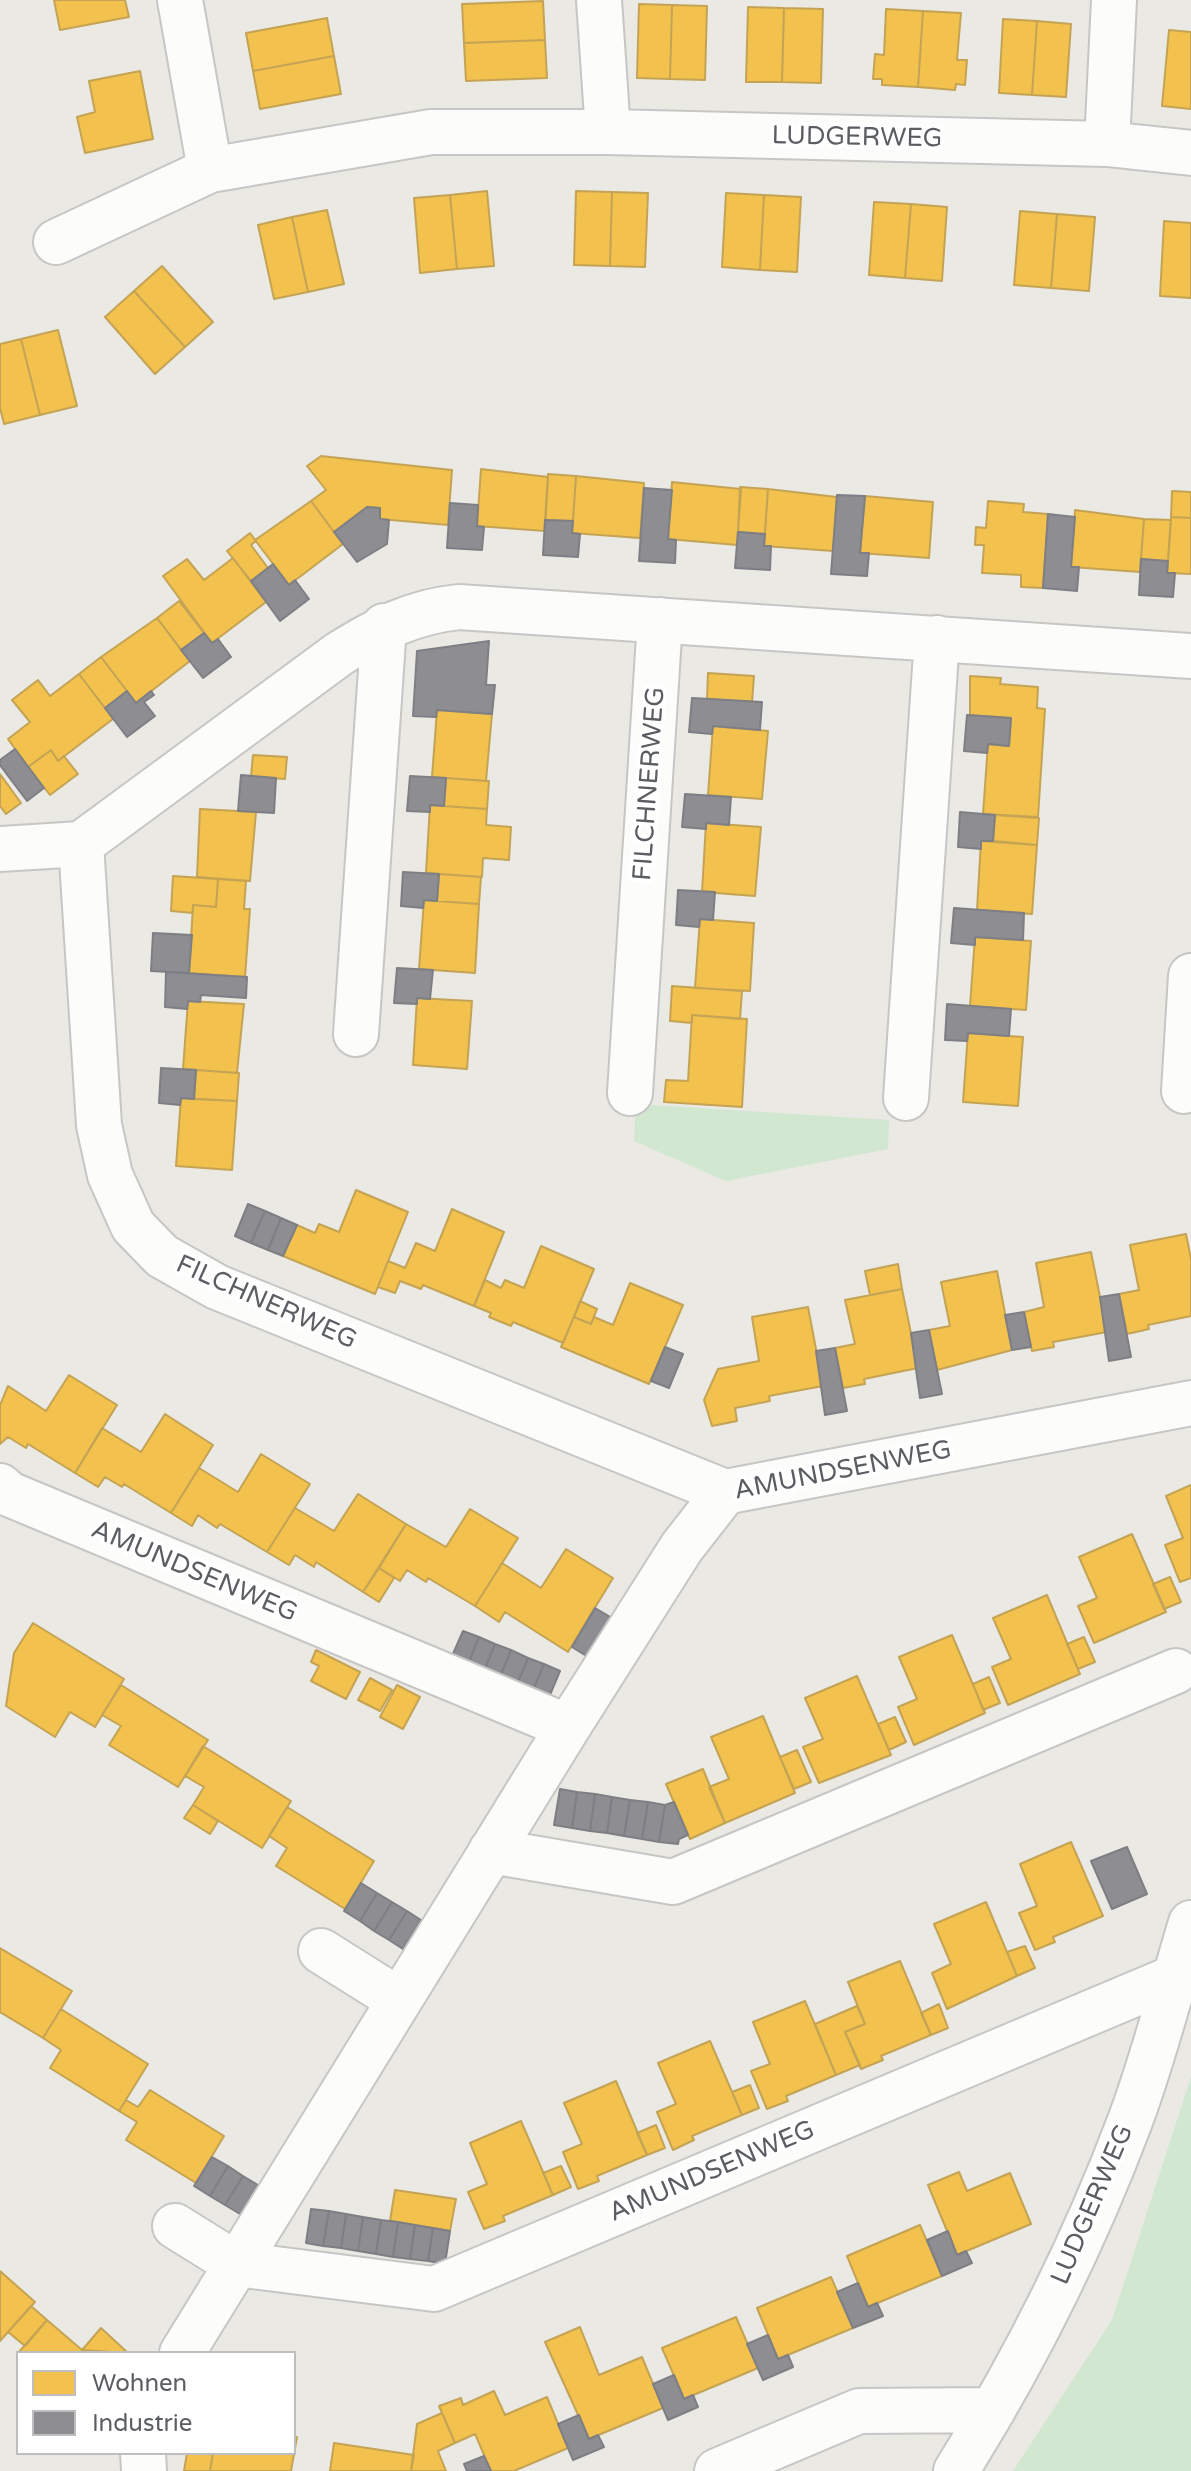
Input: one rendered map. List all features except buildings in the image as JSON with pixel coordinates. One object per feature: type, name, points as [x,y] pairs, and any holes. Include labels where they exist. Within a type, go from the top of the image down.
[{"type":"street","points":[[180,0],[210,170]]},
{"type":"street","points":[[599,0],[608,132]]},
{"type":"street","points":[[1107,144],[1114,0]]},
{"type":"street","name":"LUDGERWEG","points":[[56,242],[210,170],[431,132],[608,132],[1107,144],[1191,153]]},
{"type":"street","points":[[0,849],[81,844],[339,654],[384,626],[423,611],[459,607],[1191,656]]},
{"type":"street","name":"FILCHNERWEG","points":[[630,1093],[660,620]]},
{"type":"street","points":[[356,1034],[384,626]]},
{"type":"street","points":[[906,1098],[937,638]]},
{"type":"street","name":"FILCHNERWEG","points":[[81,844],[99,1125],[120,1203],[133,1226],[162,1256],[217,1287],[725,1492]]},
{"type":"street","points":[[1184,1091],[1191,976]]},
{"type":"street","name":"AMUNDSENWEG","points":[[183,2351],[568,1727],[682,1547],[725,1492],[1191,1403]]},
{"type":"street","name":"AMUNDSENWEG","points":[[0,1486],[24,1501],[568,1727]]},
{"type":"street","points":[[491,1851],[673,1882],[1176,1671]]},
{"type":"street","name":"LUDGERWEG","points":[[956,2471],[993,2410],[1067,2270],[1124,2134],[1191,1923]]},
{"type":"street","points":[[321,1951],[399,2000]]},
{"type":"street","name":"AMUNDSENWEG","points":[[175,2226],[236,2264],[434,2289],[1175,1977]]},
{"type":"street","points":[[717,2471],[859,2411],[993,2410]]},
{"type":"green space","points":[[636,1104],[889,1120],[888,1149],[726,1181],[634,1141]]},
{"type":"green space","points":[[1191,2077],[1191,2471],[1013,2471],[1112,2320]]}]
